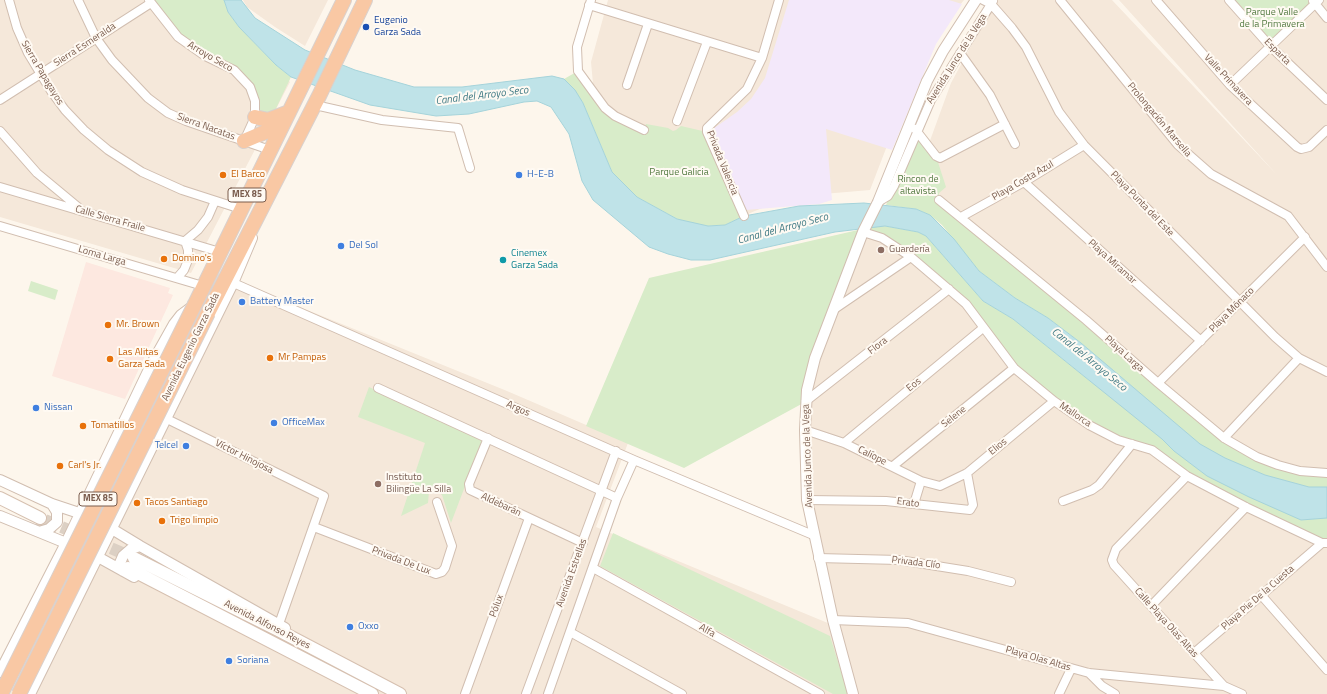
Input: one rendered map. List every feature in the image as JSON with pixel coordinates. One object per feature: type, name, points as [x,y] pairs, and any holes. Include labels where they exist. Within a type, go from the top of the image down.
[{"type":"highway","name":"Avenida Eugenio Garza Sada","points":[[1,694],[344,0]]},
{"type":"highway","name":"Avenida Eugenio Garza Sada","points":[[19,694],[208,313],[229,281],[252,226],[317,101],[365,0]]},
{"type":"highway","points":[[255,117],[268,120],[289,112]]},
{"type":"highway","points":[[244,141],[282,125]]},
{"type":"main road","points":[[0,498],[38,525]]},
{"type":"main road","points":[[0,507],[38,525]]},
{"type":"main road","name":"Avenida Alfonso Reyes","points":[[128,566],[323,653],[400,694]]},
{"type":"main road","name":"Avenida Alfonso Reyes","points":[[128,566],[372,694]]},
{"type":"street","name":"Sierra Papagayos","points":[[9,0],[17,28],[41,73],[65,110],[84,130],[108,150],[142,172],[182,190],[241,208]]},
{"type":"street","name":"Sierra Nacatas","points":[[78,0],[96,38],[112,60],[132,83],[168,113],[203,128],[270,150]]},
{"type":"street","points":[[644,130],[615,116],[605,108],[578,71],[577,47],[590,3],[648,24],[762,58],[779,0]]},
{"type":"street","name":"Avenida Junco de la Vega","points":[[853,694],[818,558],[807,500],[805,430],[806,401],[812,369],[863,230],[876,205],[935,66],[976,0]]},
{"type":"street","points":[[983,0],[992,2]]},
{"type":"street","name":"Prolongación Marsella","points":[[1060,0],[1186,153],[1211,174],[1283,212],[1292,220],[1327,267]]},
{"type":"street","name":"Valle Primavera","points":[[1156,0],[1230,85],[1281,134],[1299,148],[1307,148],[1327,130]]},
{"type":"street","name":"Esparta","points":[[1229,0],[1270,46],[1327,100]]},
{"type":"street","points":[[1230,85],[1316,1],[1327,18]]},
{"type":"street","name":"Sierra Esmeralda","points":[[0,100],[150,2]]},
{"type":"street","name":"Arroyo Seco","points":[[150,2],[178,38],[205,56],[227,65],[242,77],[254,96],[255,117],[244,141]]},
{"type":"street","name":"Avenida Junco de la Vega","points":[[876,205],[890,194],[935,93],[992,2]]},
{"type":"street","name":"Playa Punta del Este","points":[[992,2],[1026,47],[1059,112],[1084,145],[1240,302],[1299,358],[1327,372]]},
{"type":"street","points":[[626,85],[648,24]]},
{"type":"street","points":[[677,121],[706,42]]},
{"type":"street","points":[[960,53],[982,83],[1015,144]]},
{"type":"street","name":"Privada Valencia","points":[[744,216],[707,132],[707,128],[748,90],[762,58]]},
{"type":"street","points":[[317,101],[382,120],[459,128],[470,168]]},
{"type":"street","points":[[910,122],[936,156],[942,157],[1005,124]]},
{"type":"street","points":[[0,131],[37,173],[81,210]]},
{"type":"street","name":"Playa Costa Azul","points":[[961,217],[1024,182],[1084,145]]},
{"type":"street","name":"Playa Miramar","points":[[1024,182],[1201,341]]},
{"type":"street","name":"Calle Sierra Fraile","points":[[0,187],[220,252]]},
{"type":"street","name":"Playa Larga","points":[[939,200],[1086,320],[1224,438],[1257,457],[1278,465],[1300,471],[1327,472]]},
{"type":"street","points":[[177,278],[184,270],[188,260],[188,250],[185,241],[198,230],[208,217],[215,201]]},
{"type":"street","name":"Loma Larga","points":[[0,226],[203,286]]},
{"type":"street","name":"Mallorca","points":[[863,230],[882,238],[911,257],[949,289],[966,304],[1014,368],[1054,401],[1089,425],[1118,440],[1152,450],[1187,476],[1246,507],[1324,543]]},
{"type":"street","name":"Playa Mónaco","points":[[1158,383],[1305,237]]},
{"type":"street","points":[[833,310],[911,257]]},
{"type":"street","points":[[30,694],[112,529],[229,281]]},
{"type":"street","name":"Argos","points":[[229,281],[634,460],[813,535]]},
{"type":"street","name":"Flora","points":[[806,401],[949,289]]},
{"type":"street","points":[[0,672],[66,543],[166,336],[180,315],[195,304]]},
{"type":"street","name":"Eos","points":[[844,442],[983,328]]},
{"type":"street","points":[[1224,438],[1299,358]]},
{"type":"street","name":"Selene","points":[[893,466],[1014,368]]},
{"type":"street","points":[[378,388],[617,498]]},
{"type":"street","name":"Elios","points":[[938,486],[966,473],[1054,401]]},
{"type":"street","name":"Víctor Hinojosa","points":[[165,418],[324,496],[314,526]]},
{"type":"street","name":"Calíope","points":[[805,430],[844,442],[921,481],[938,486]]},
{"type":"street","name":"Aldebarán","points":[[488,438],[469,484],[470,490],[583,543]]},
{"type":"street","points":[[1063,501],[1092,490],[1099,485],[1132,444]]},
{"type":"street","name":"Avenida Estrellas","points":[[526,694],[583,543],[600,491],[616,452]]},
{"type":"street","points":[[106,458],[110,469],[115,476],[128,481],[135,479]]},
{"type":"street","points":[[98,557],[96,521],[104,491],[106,458]]},
{"type":"street","name":"Avenida Estrellas","points":[[548,694],[617,498],[634,460]]},
{"type":"street","name":"Erato","points":[[807,500],[880,500],[958,509],[972,509],[973,505],[966,473]]},
{"type":"street","name":"Calle Playa Olas Altas","points":[[1187,476],[1116,549],[1112,558],[1114,565],[1224,686]]},
{"type":"street","points":[[0,480],[52,504],[79,514],[89,514],[96,521],[107,522],[112,529],[140,546],[311,642],[323,653]]},
{"type":"street","points":[[914,504],[921,481]]},
{"type":"street","name":"Privada De Lux","points":[[314,526],[436,574],[442,572],[445,568],[452,546],[437,502]]},
{"type":"street","points":[[0,516],[49,529],[57,522],[57,512],[52,504]]},
{"type":"street","points":[[1151,606],[1246,507]]},
{"type":"street","points":[[77,600],[77,575],[86,536],[79,514]]},
{"type":"street","name":"Pólux","points":[[465,694],[529,518]]},
{"type":"street","points":[[38,525],[66,543],[72,549],[83,551],[90,558],[98,557],[128,566]]},
{"type":"street","points":[[279,624],[314,526]]},
{"type":"street","name":"Playa Pie De la Cuesta","points":[[1194,653],[1324,543]]},
{"type":"street","points":[[128,566],[120,563],[123,556],[131,549],[140,546]]},
{"type":"street","name":"Privada Clío","points":[[818,558],[899,560],[968,571],[1011,582]]},
{"type":"street","name":"Alfa","points":[[593,568],[820,694]]},
{"type":"street","points":[[45,584],[58,581],[66,583],[73,589],[77,600]]},
{"type":"street","points":[[1262,596],[1327,670]]},
{"type":"street","name":"Playa Olas Altas","points":[[833,620],[908,623],[1089,673],[1224,686],[1242,694]]},
{"type":"street","points":[[570,632],[682,694]]},
{"type":"street","points":[[1060,694],[1071,669]]},
{"type":"street","points":[[1089,673],[1102,686],[1115,694]]},
{"type":"shaded area","points":[[0,0],[224,0],[228,12],[239,27],[290,82],[191,273],[0,217]]},
{"type":"shaded area","points":[[243,0],[328,0],[305,46],[247,7]]},
{"type":"shaded area","points":[[608,0],[964,0],[924,50],[870,190],[788,197],[729,222],[596,116],[591,62]]},
{"type":"shaded area","points":[[789,0],[949,0],[962,4],[936,44],[892,150],[826,129],[832,200],[819,204],[746,210],[710,131],[737,112],[751,99],[765,78]]},
{"type":"shaded area","points":[[996,0],[1112,0],[1278,176],[1119,0],[1327,0],[1327,694],[10,694],[216,273],[507,391],[628,443],[596,527],[835,626],[809,501],[807,401],[848,276],[870,231],[879,223],[1082,395],[1100,351],[916,179],[951,83]]},
{"type":"shaded area","points":[[86,262],[170,288],[168,293],[173,295],[125,399],[52,376]]},
{"type":"green space","points":[[149,0],[224,0],[228,12],[239,27],[276,65],[291,77],[271,119],[260,119],[255,101],[242,77],[190,46]]},
{"type":"green space","name":"Parque Valle de la Primavera","points":[[1230,0],[1313,0],[1316,4],[1270,46]]},
{"type":"green space","name":"Parque Galicia","points":[[578,71],[605,108],[644,129],[646,124],[668,128],[673,131],[681,126],[707,132],[744,216],[725,225],[708,226],[692,224],[677,219],[637,197],[612,172],[583,103],[564,79]]},
{"type":"green space","name":"Rincon de altavista","points":[[917,131],[936,156],[946,187],[939,193],[939,200],[1224,438],[1278,465],[1327,473],[1327,487],[1309,487],[1265,475],[1225,458],[1200,444],[1081,343],[1048,318],[1015,298],[979,271],[942,225],[930,215],[916,209],[886,205]]},
{"type":"green space","points":[[885,226],[918,232],[926,236],[983,301],[1013,319],[1162,439],[1174,451],[1207,476],[1301,520],[1327,518],[1327,543],[1246,507],[1160,455],[1089,425],[1014,368],[975,316],[911,257],[864,228]]},
{"type":"green space","points":[[858,230],[807,401],[684,468],[586,426],[649,278]]},
{"type":"green space","points":[[31,281],[58,290],[55,300],[28,291]]},
{"type":"green space","points":[[369,387],[483,439],[451,523],[442,495],[435,489],[429,491],[428,503],[401,516],[425,443],[358,417]]},
{"type":"green space","points":[[613,533],[830,636],[848,694],[833,694],[600,566]]},
{"type":"water","name":"Canal del Arroyo Seco","points":[[224,0],[241,0],[255,18],[305,50],[355,70],[414,87],[462,87],[552,76],[564,79],[575,90],[583,103],[612,172],[637,197],[677,219],[708,226],[725,225],[744,216],[799,206],[864,203],[916,209],[930,215],[954,239],[979,271],[1015,298],[1048,318],[1081,343],[1200,444],[1225,458],[1265,475],[1309,487],[1327,487],[1327,518],[1301,520],[1249,497],[1207,476],[1174,451],[1162,439],[1013,319],[983,301],[926,236],[918,232],[885,226],[835,232],[710,260],[691,260],[668,254],[649,247],[593,200],[582,181],[569,134],[551,107],[537,101],[524,102],[469,114],[436,116],[370,105],[291,77],[276,65],[239,27],[228,12]]},
{"type":"tunnel","points":[[45,520],[134,558]]},
{"type":"tunnel","points":[[36,524],[55,533]]},
{"type":"place","name":"Eugenio Garza Sada","points":[[366,27]]},
{"type":"place","name":"El Barco","points":[[223,175]]},
{"type":"place","name":"H-E-B","points":[[519,175]]},
{"type":"place","name":"Del Sol","points":[[341,246]]},
{"type":"place","name":"Guardería","points":[[881,250]]},
{"type":"place","name":"Domino's","points":[[164,259]]},
{"type":"place","name":"Cinemex Garza Sada","points":[[503,260]]},
{"type":"place","name":"Battery Master","points":[[242,302]]},
{"type":"place","name":"Mr. Brown","points":[[108,325]]},
{"type":"place","name":"Mr Pampas","points":[[270,358]]},
{"type":"place","name":"Las Alitas Garza Sada","points":[[110,359]]},
{"type":"place","name":"Nissan","points":[[36,408]]},
{"type":"place","name":"OfficeMax","points":[[274,423]]},
{"type":"place","name":"Tomatillos","points":[[83,426]]},
{"type":"place","name":"Telcel","points":[[186,446]]},
{"type":"place","name":"Carl's Jr.","points":[[60,466]]},
{"type":"place","name":"Instituto Bilingüe La Silla","points":[[378,484]]},
{"type":"place","name":"Tacos Santiago","points":[[137,503]]},
{"type":"place","name":"Trigo limpio","points":[[162,521]]},
{"type":"place","name":"Oxxo","points":[[350,627]]},
{"type":"place","name":"Soriana","points":[[229,661]]}]
